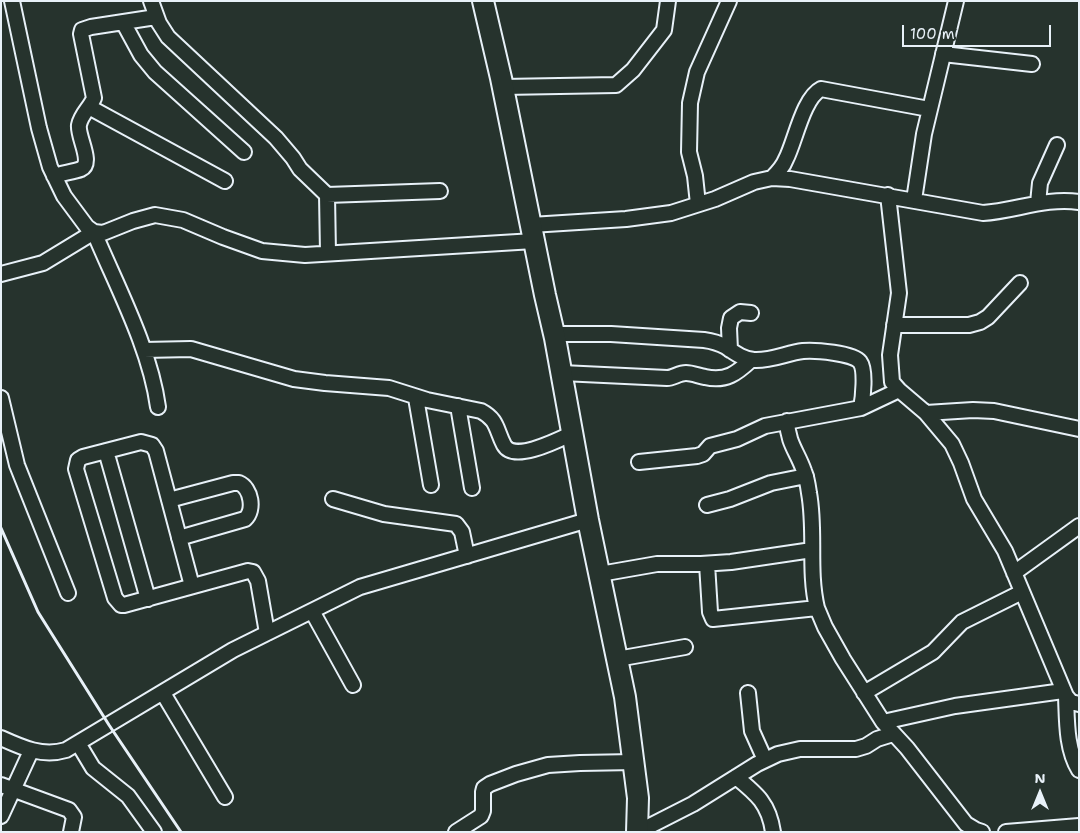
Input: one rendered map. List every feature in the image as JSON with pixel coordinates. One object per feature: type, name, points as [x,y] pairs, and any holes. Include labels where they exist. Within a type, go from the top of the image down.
[{"type":"highway","points":[[483,1],[562,373],[588,520],[625,698],[638,798],[638,832]]},
{"type":"street","points":[[12,1],[39,128],[50,167],[64,196],[87,228],[94,232],[103,233],[133,221],[155,215],[183,220],[262,251],[305,255],[532,233],[671,213],[754,182],[772,178],[790,179],[888,195],[982,213],[1000,212],[1038,203],[1079,202]]},
{"type":"street","points":[[151,1],[156,17],[168,37],[276,138],[285,147],[300,170],[327,195],[440,191]]},
{"type":"street","points":[[502,87],[616,85],[633,70],[664,30],[668,1]]},
{"type":"street","points":[[698,204],[695,176],[689,152],[690,102],[700,65],[729,1]]},
{"type":"street","points":[[914,200],[930,109],[956,1]]},
{"type":"street","points":[[54,176],[81,169],[84,166],[86,157],[78,130],[81,117],[94,98],[94,91],[81,34],[82,30],[91,26],[156,17]]},
{"type":"street","points":[[123,22],[141,55],[156,72],[244,152]]},
{"type":"street","points":[[943,54],[1032,64]]},
{"type":"street","points":[[772,178],[788,157],[803,114],[814,94],[821,89],[930,109]]},
{"type":"street","points":[[89,106],[225,181]]},
{"type":"street","points":[[1038,203],[1040,183],[1057,145]]},
{"type":"street","points":[[327,195],[328,253]]},
{"type":"street","points":[[888,195],[898,284],[898,308],[890,355],[892,382],[926,413],[952,444],[974,499],[1005,551],[1064,693],[1071,702],[1079,704]]},
{"type":"street","points":[[1,274],[43,263],[94,232]]},
{"type":"street","points":[[94,232],[144,350],[156,389],[158,407]]},
{"type":"street","points":[[894,325],[969,325],[980,322],[1020,283]]},
{"type":"street","points":[[730,350],[729,328],[731,318],[740,312],[751,312]]},
{"type":"street","points":[[554,334],[611,334],[704,340],[715,342],[743,358],[751,360],[764,360],[804,352],[854,357],[860,362],[862,369],[861,408]]},
{"type":"street","points":[[144,350],[191,349],[294,379],[389,388],[416,398],[481,411],[489,415],[495,422],[505,446],[512,451],[522,451],[544,446],[573,433]]},
{"type":"street","points":[[562,373],[667,378],[683,373],[718,380],[728,378],[751,360]]},
{"type":"street","points":[[639,462],[697,456],[703,454],[710,446],[716,443],[737,439],[765,426],[861,408],[899,390]]},
{"type":"street","points":[[1,398],[17,465],[68,593]]},
{"type":"street","points":[[416,398],[431,485]]},
{"type":"street","points":[[458,406],[472,488]]},
{"type":"street","points":[[926,413],[973,410],[994,411],[1079,429]]},
{"type":"street","points":[[787,421],[789,440],[806,476],[812,512],[814,594],[817,608],[825,627],[883,722],[907,748],[966,824],[982,832]]},
{"type":"street","points":[[192,586],[156,450],[152,445],[141,442],[83,457],[78,460],[76,469],[120,605],[124,606],[248,570],[253,572],[258,581],[267,633]]},
{"type":"street","points":[[106,451],[148,598]]},
{"type":"street","points":[[707,505],[730,499],[771,483],[806,476]]},
{"type":"street","points":[[169,500],[239,483],[246,488],[251,505],[249,516],[245,519],[179,538]]},
{"type":"street","points":[[332,500],[384,514],[456,524],[462,532],[467,556]]},
{"type":"street","points":[[1,738],[31,750],[58,753],[163,693],[233,650],[360,586],[588,520]]},
{"type":"street","points":[[1014,573],[1079,526]]},
{"type":"street","points":[[600,574],[657,564],[707,564],[812,550]]},
{"type":"street","points":[[707,564],[710,612],[713,619],[817,608]]},
{"type":"street","points":[[864,692],[922,660],[933,652],[962,622],[1022,592]]},
{"type":"street","points":[[312,611],[353,685]]},
{"type":"street","points":[[617,659],[685,647]]},
{"type":"street","points":[[163,693],[225,796]]},
{"type":"street","points":[[748,693],[752,731],[765,760]]},
{"type":"street","points":[[883,722],[948,708],[1064,693]]},
{"type":"street","points":[[1064,693],[1068,734],[1075,763],[1079,770]]},
{"type":"street","points":[[638,832],[693,804],[778,754],[800,749],[856,749],[893,734]]},
{"type":"street","points":[[78,743],[93,768],[128,796],[154,832]]},
{"type":"street","points":[[1,816],[8,787],[31,750]]},
{"type":"street","points":[[456,832],[481,816],[484,788],[490,784],[548,765],[634,762]]},
{"type":"street","points":[[736,777],[754,792],[764,804],[770,816],[773,832]]},
{"type":"street","points":[[8,787],[69,810],[74,817],[71,832]]},
{"type":"street","points":[[1006,832],[1079,826]]},
{"type":"railway","points":[[1,528],[38,612],[109,725],[181,832]]}]
